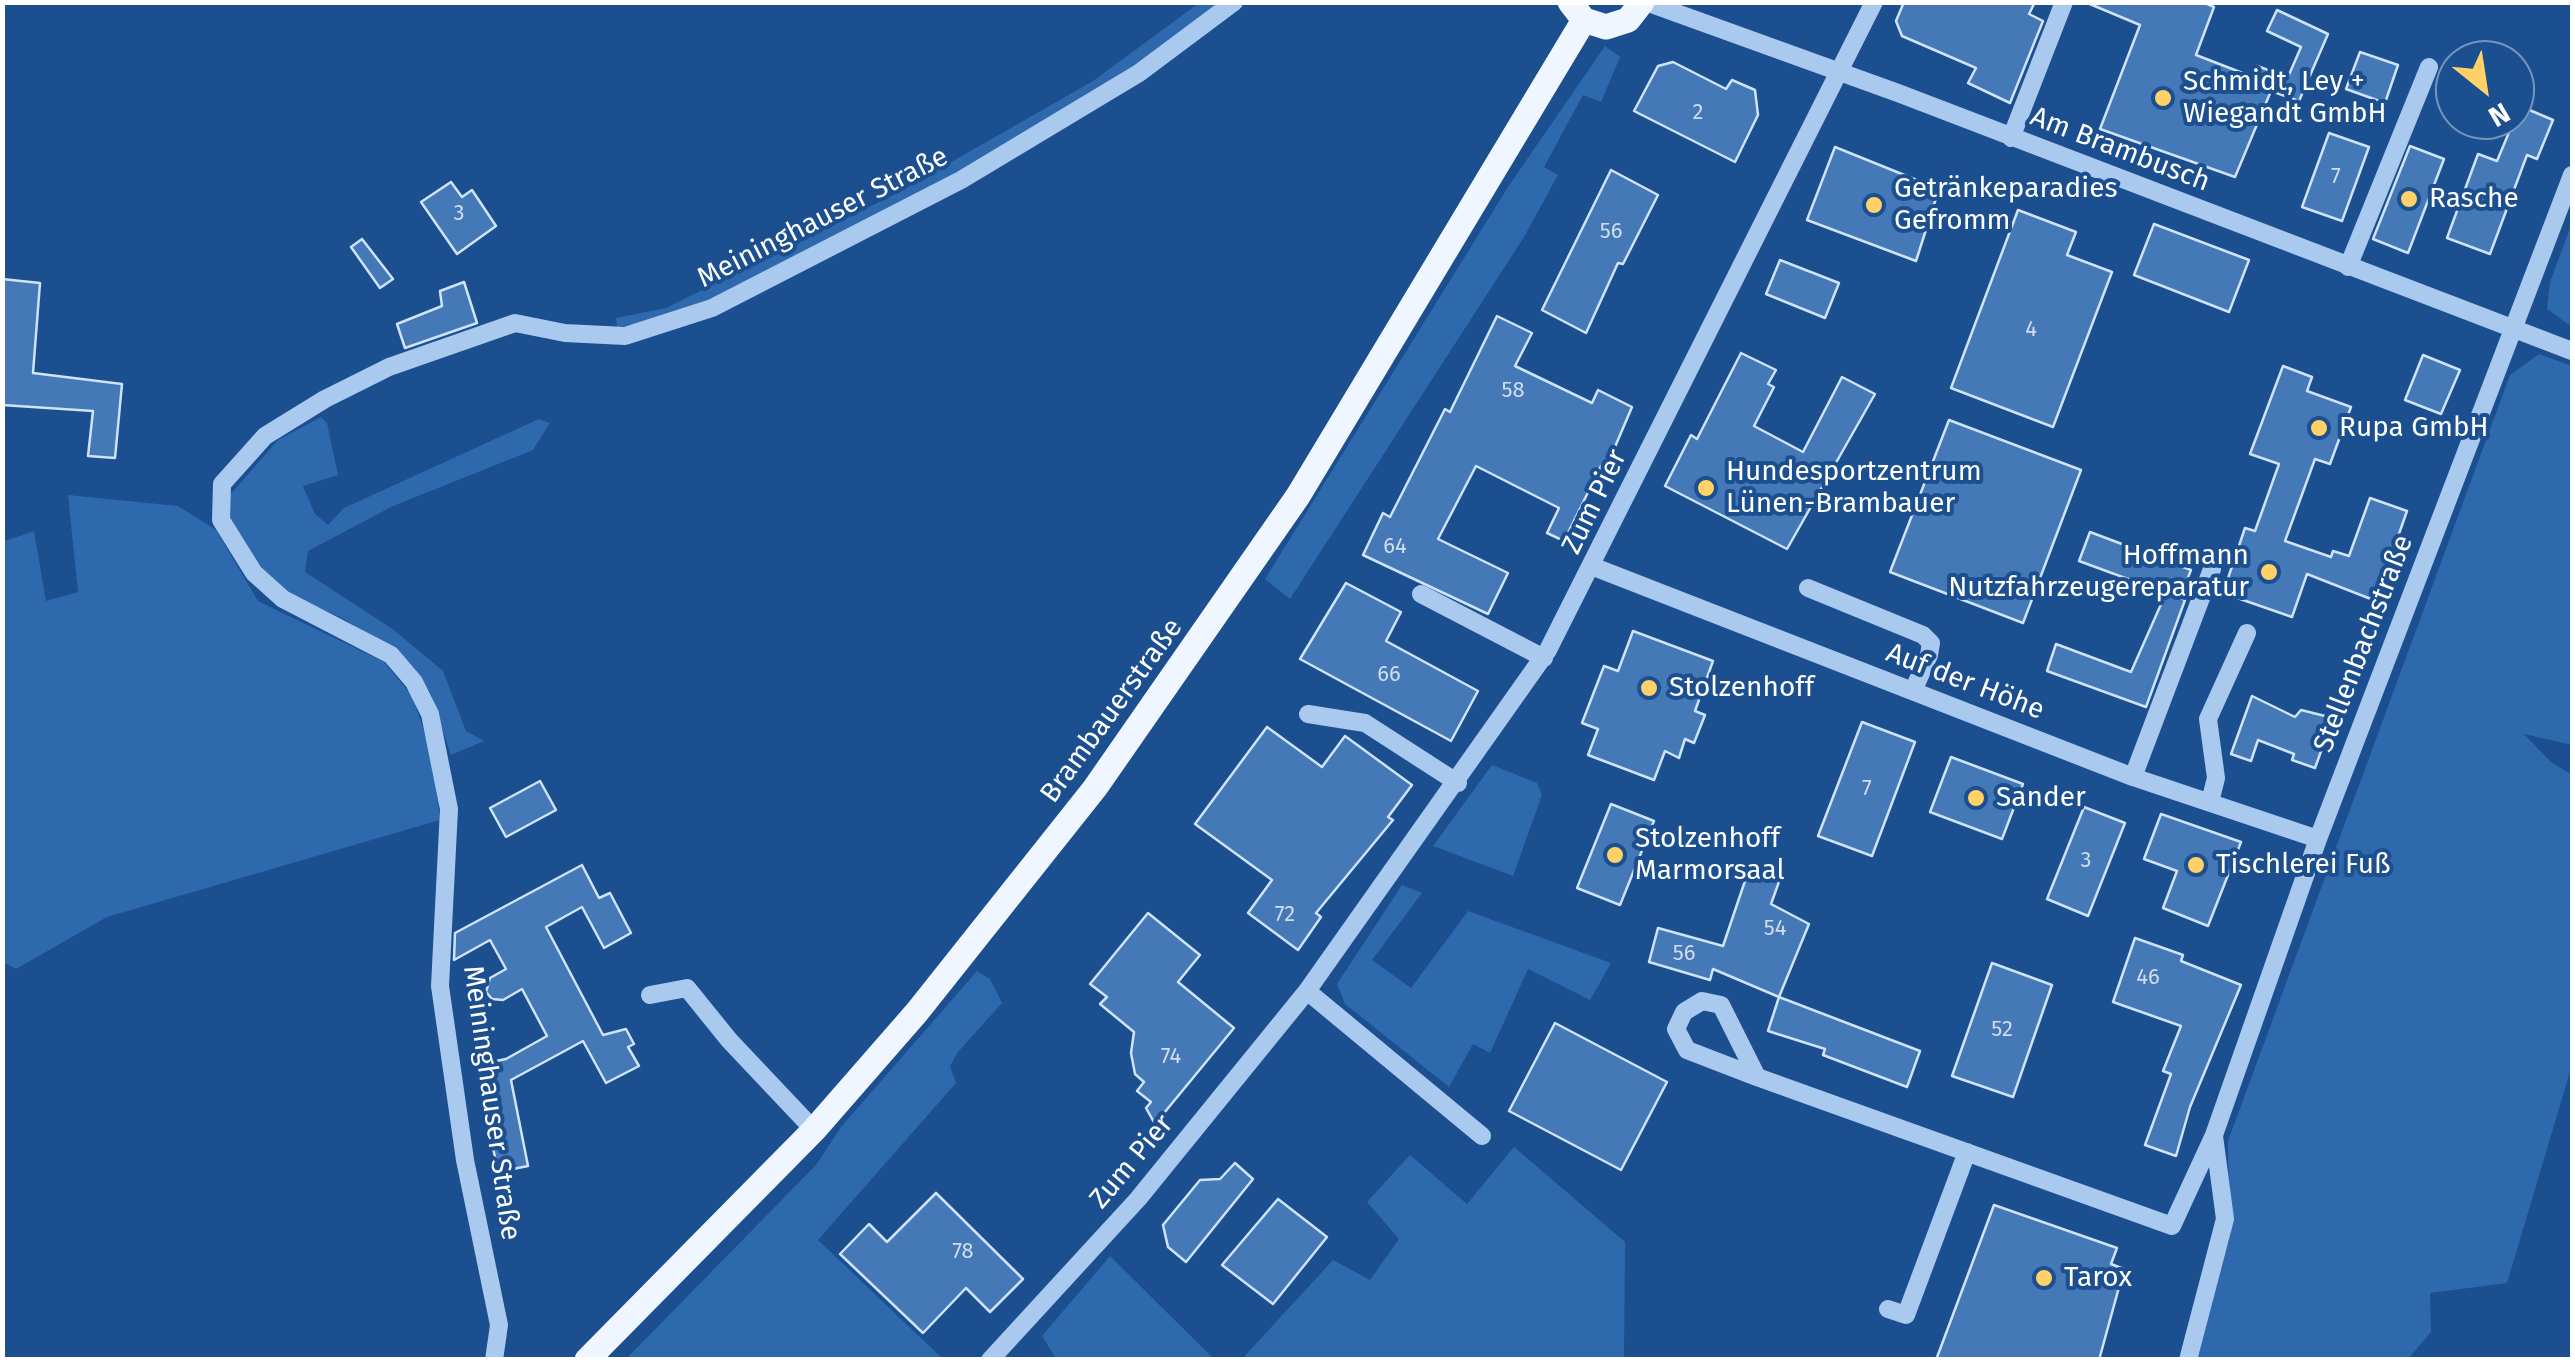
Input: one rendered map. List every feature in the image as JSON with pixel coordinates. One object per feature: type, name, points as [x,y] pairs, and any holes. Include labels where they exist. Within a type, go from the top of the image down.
[{"type":"main road","points":[[1576,11],[1606,27],[1618,25],[1644,2]]},
{"type":"main road","name":"Brambauerstraße","points":[[587,1360],[814,1130],[1012,896],[1172,682],[1298,496],[1576,11]]},
{"type":"street","name":"Meininghauser Straße","points":[[494,1360],[499,1325],[465,1160],[440,986],[449,808],[430,714],[414,682],[392,655],[283,600],[254,574],[221,520],[222,484],[265,436],[325,399],[389,367],[515,323],[565,333],[625,336],[712,308],[961,180],[1139,74],[1234,2]]},
{"type":"street","name":"Am Brambusch","points":[[1644,2],[1840,72],[2572,350]]},
{"type":"street","name":"Zum Pier","points":[[990,1360],[1138,1199],[1307,991],[1544,658],[1594,567],[1874,2]]},
{"type":"street","points":[[2011,138],[2064,2]]},
{"type":"street","points":[[2348,267],[2429,67]]},
{"type":"street","name":"Stellenbachstraße","points":[[1757,1077],[1722,1004],[1702,1001],[1684,1012],[1676,1029],[1688,1050],[1757,1077],[2172,1226],[2214,1135],[2318,839],[2572,175]]},
{"type":"street","name":"Auf der Höhe","points":[[1594,567],[2133,776],[2318,839]]},
{"type":"street","points":[[2133,776],[2212,569]]},
{"type":"street","points":[[1808,588],[1923,635],[1931,643],[1930,655],[1913,691]]},
{"type":"street","points":[[1421,594],[1544,658]]},
{"type":"street","points":[[2210,802],[2216,778],[2208,719],[2247,633]]},
{"type":"street","points":[[1308,714],[1338,716],[1366,724],[1458,784]]},
{"type":"street","points":[[650,995],[687,988],[729,1040],[814,1130]]},
{"type":"street","points":[[1307,991],[1482,1136]]},
{"type":"street","name":"Stellenbachstraße","points":[[2188,1360],[2225,1218],[2214,1135]]},
{"type":"street","points":[[1888,1308],[1906,1315],[1967,1152]]},
{"type":"shaded area","points":[[1199,3],[1227,3],[1131,72],[946,181],[700,304],[650,322],[617,327],[616,318],[666,308],[897,193],[1093,81]]},
{"type":"shaded area","points":[[1605,46],[1620,57],[1601,102],[1583,95],[1544,167],[1558,175],[1524,237],[1290,599],[1265,579],[1508,187]]},
{"type":"shaded area","points":[[2572,223],[2572,327],[2547,309],[2550,282]]},
{"type":"shaded area","points":[[2539,354],[2572,366],[2572,745],[2524,734],[2551,762],[2572,775],[2572,1065],[2507,1283],[2430,1293],[2431,1332],[2408,1359],[2192,1360],[2229,1241],[2228,1141],[2510,375]]},
{"type":"shaded area","points":[[321,417],[327,423],[338,475],[303,486],[315,514],[328,525],[344,508],[539,419],[550,423],[533,450],[393,506],[308,551],[305,572],[394,630],[443,671],[466,731],[484,741],[451,755],[430,692],[395,651],[342,618],[285,592],[254,560],[226,510],[228,497],[278,440]]},
{"type":"shaded area","points":[[68,495],[178,506],[216,530],[258,601],[384,662],[412,696],[432,753],[440,820],[107,917],[16,969],[3,962],[2,542],[34,531],[46,601],[78,592]]},
{"type":"shaded area","points":[[1492,765],[1537,783],[1542,795],[1513,876],[1433,846]]},
{"type":"shaded area","points":[[1402,885],[1422,893],[1372,960],[1411,988],[1468,911],[1611,963],[1590,1000],[1528,969],[1490,1053],[1473,1044],[1449,1087],[1345,1004],[1337,984]]},
{"type":"shaded area","points":[[977,971],[990,979],[1002,1003],[957,1053],[950,1066],[956,1083],[818,1240],[943,1359],[626,1359],[816,1165],[841,1127]]},
{"type":"shaded area","points":[[1514,1147],[1625,1242],[1624,1359],[1242,1359],[1333,1260],[1370,1280],[1399,1239],[1367,1202],[1410,1155],[1467,1204]]},
{"type":"shaded area","points":[[1110,1256],[1214,1359],[1056,1359],[1042,1336]]},
{"type":"building","points":[[1904,2],[2035,2],[2029,14],[2043,21],[2010,103],[1968,83],[1976,68],[1902,36],[1896,21]]},
{"type":"building","points":[[2085,2],[2203,2],[2214,7],[2196,55],[2253,77],[2257,66],[2288,77],[2301,47],[2267,31],[2277,10],[2328,34],[2299,101],[2271,91],[2235,177],[2100,129],[2140,25]]},
{"type":"building","points":[[2360,52],[2398,65],[2385,103],[2346,89]]},
{"type":"building","points":[[1673,62],[1726,89],[1732,80],[1755,90],[1758,115],[1735,162],[1634,111],[1658,66]]},
{"type":"building","points":[[2535,112],[2553,120],[2537,159],[2527,155],[2490,254],[2447,238],[2478,154],[2497,161],[2506,140],[2535,140]]},
{"type":"building","points":[[2329,133],[2369,147],[2342,221],[2302,207]]},
{"type":"building","name":"Rasche","points":[[2410,146],[2444,159],[2408,253],[2373,239]]},
{"type":"building","name":"Getränkeparadies Gefromm","points":[[1835,147],[1939,189],[1916,261],[1807,220]]},
{"type":"building","points":[[1611,170],[1658,195],[1623,264],[1618,263],[1586,333],[1542,310]]},
{"type":"building","points":[[451,182],[462,197],[472,190],[496,226],[457,254],[421,202]]},
{"type":"building","points":[[2018,210],[2076,232],[2067,255],[2112,272],[2053,427],[1951,388]]},
{"type":"building","points":[[2154,224],[2249,260],[2229,312],[2134,275]]},
{"type":"building","points":[[362,239],[393,279],[380,288],[351,247]]},
{"type":"building","points":[[1780,260],[1839,283],[1825,318],[1766,294]]},
{"type":"building","points":[[2,279],[40,283],[33,373],[122,384],[115,458],[88,456],[93,411],[2,405]]},
{"type":"building","points":[[464,282],[477,323],[405,348],[397,324],[442,306],[440,291]]},
{"type":"building","points":[[1497,316],[1532,333],[1515,366],[1592,403],[1598,390],[1632,407],[1606,468],[1601,466],[1564,541],[1547,533],[1559,508],[1476,466],[1438,539],[1508,573],[1488,614],[1363,555],[1383,513],[1390,517],[1445,409],[1450,412]]},
{"type":"building","points":[[1741,353],[1776,370],[1768,384],[1774,387],[1754,426],[1803,452],[1842,377],[1875,394],[1787,549],[1665,486],[1691,435],[1697,439]]},
{"type":"building","points":[[2423,355],[2460,370],[2441,414],[2405,400]]},
{"type":"building","points":[[2283,366],[2312,377],[2307,391],[2351,407],[2330,464],[2315,459],[2285,541],[2331,557],[2333,551],[2349,556],[2370,498],[2407,511],[2386,571],[2392,573],[2381,603],[2307,574],[2292,617],[2223,593],[2245,528],[2255,531],[2279,464],[2250,454]]},
{"type":"building","points":[[1949,420],[2081,470],[2023,623],[1890,572]]},
{"type":"building","points":[[2090,532],[2191,570],[2180,598],[2185,600],[2146,707],[2047,671],[2056,644],[2131,672],[2166,593],[2079,561]]},
{"type":"building","points":[[1346,583],[1401,612],[1386,641],[1478,691],[1451,741],[1300,659]]},
{"type":"building","name":"Stolzenhoff","points":[[1633,631],[1713,661],[1695,711],[1705,715],[1694,743],[1685,739],[1679,758],[1665,751],[1654,780],[1588,755],[1598,729],[1582,723],[1604,666],[1618,671]]},
{"type":"building","points":[[2252,696],[2295,717],[2301,710],[2333,718],[2315,768],[2292,760],[2294,754],[2258,740],[2251,761],[2231,754]]},
{"type":"building","points":[[1862,722],[1915,742],[1872,856],[1818,836]]},
{"type":"building","points":[[1267,727],[1322,767],[1345,736],[1412,785],[1388,817],[1393,820],[1316,913],[1321,917],[1298,950],[1248,913],[1272,880],[1195,824]]},
{"type":"building","name":"Sander","points":[[1951,757],[2023,784],[2002,839],[1930,812]]},
{"type":"building","points":[[540,781],[556,810],[506,837],[490,808]]},
{"type":"building","name":"Stolzenhoff Marmorsaal","points":[[1611,804],[1654,821],[1620,905],[1577,888]]},
{"type":"building","points":[[2084,807],[2125,823],[2088,916],[2047,899]]},
{"type":"building","name":"Tischlerei Fuß","points":[[2161,814],[2241,842],[2208,926],[2163,908],[2177,871],[2144,859]]},
{"type":"building","points":[[582,865],[599,898],[610,893],[631,933],[604,948],[582,907],[546,927],[603,1035],[626,1029],[634,1044],[628,1047],[639,1066],[606,1083],[583,1041],[511,1080],[528,1166],[498,1172],[476,1065],[506,1059],[547,1036],[522,989],[503,1000],[492,999],[486,992],[490,978],[506,969],[490,940],[454,960],[455,933]]},
{"type":"building","points":[[1749,869],[1780,879],[1771,904],[1809,924],[1779,997],[1713,969],[1710,980],[1649,962],[1658,928],[1723,946]]},
{"type":"building","points":[[1148,913],[1200,955],[1178,982],[1234,1028],[1155,1124],[1146,1108],[1151,1102],[1137,1091],[1144,1082],[1135,1074],[1131,1053],[1134,1032],[1100,1004],[1107,997],[1090,984]]},
{"type":"building","points":[[2135,938],[2183,955],[2181,961],[2241,985],[2190,1107],[2176,1156],[2145,1145],[2171,1074],[2163,1071],[2181,1026],[2113,1002]]},
{"type":"building","points":[[1992,963],[2052,985],[2013,1097],[1952,1076]]},
{"type":"building","points":[[1779,997],[1920,1051],[1907,1087],[1823,1055],[1825,1049],[1768,1031]]},
{"type":"building","points":[[1555,1023],[1667,1082],[1621,1170],[1509,1111]]},
{"type":"building","points":[[1235,1163],[1253,1179],[1186,1262],[1168,1247],[1163,1225],[1200,1180],[1220,1179]]},
{"type":"building","points":[[936,1193],[1023,1279],[990,1312],[966,1288],[923,1333],[840,1254],[869,1224],[887,1242]]},
{"type":"building","points":[[1278,1199],[1327,1237],[1273,1304],[1222,1265]]},
{"type":"building","name":"Tarox","points":[[1994,1205],[2117,1248],[2111,1264],[2124,1269],[2099,1360],[1936,1360]]},
{"type":"place","name":"Schmidt, Ley + Wiegandt GmbH","points":[[2163,98]]},
{"type":"place","name":"Rasche","points":[[2409,199]]},
{"type":"place","name":"Getränkeparadies Gefromm","points":[[1874,205]]},
{"type":"place","name":"Rupa GmbH","points":[[2319,428]]},
{"type":"place","name":"Hundesportzentrum Lünen-Brambauer","points":[[1706,488]]},
{"type":"place","name":"Hoffmann Nutzfahrzeugereparatur","points":[[2269,572]]},
{"type":"place","name":"Stolzenhoff","points":[[1649,688]]},
{"type":"place","name":"Sander","points":[[1976,798]]},
{"type":"place","name":"Stolzenhoff Marmorsaal","points":[[1615,855]]},
{"type":"place","name":"Tischlerei Fuß","points":[[2196,865]]},
{"type":"place","name":"Tarox","points":[[2044,1278]]}]
